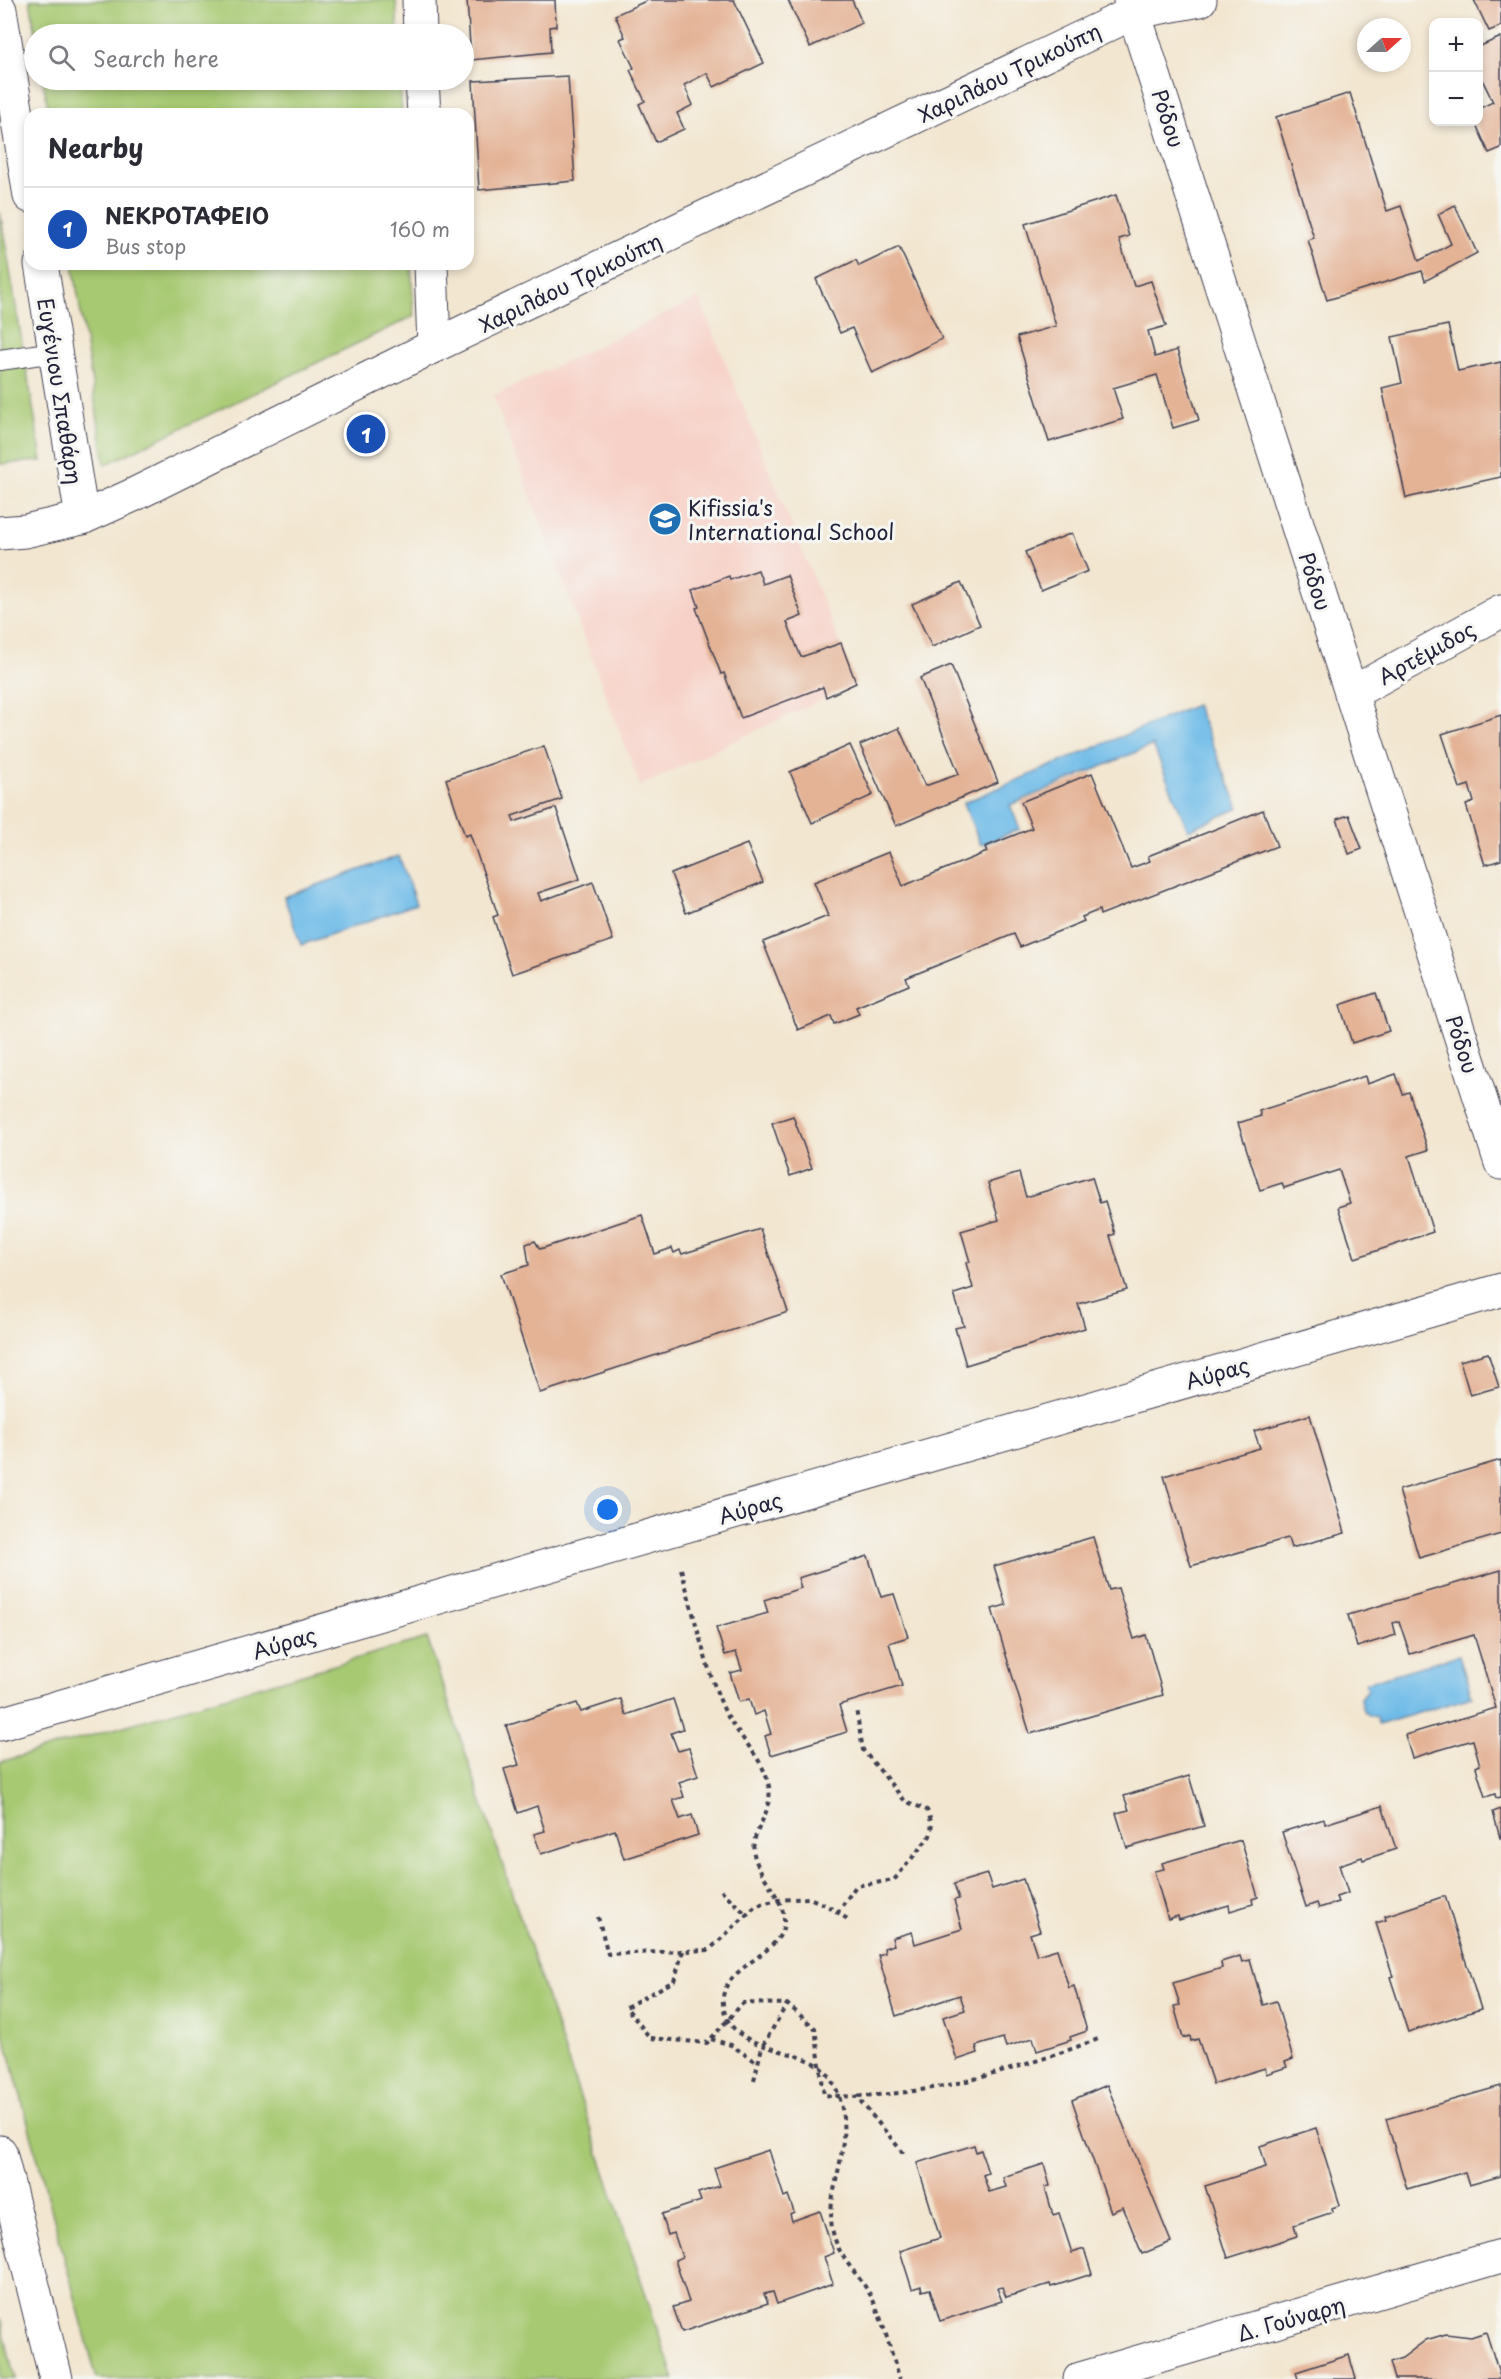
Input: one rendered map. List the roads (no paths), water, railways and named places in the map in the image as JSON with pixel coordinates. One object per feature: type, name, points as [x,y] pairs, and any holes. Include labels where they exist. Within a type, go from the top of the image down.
[{"type":"street","points":[[419,0],[420,24]]},
{"type":"street","name":"Χαριλάου Τρικούπη","points":[[0,533],[24,531],[82,518],[141,491],[1138,4],[1200,0]]},
{"type":"street","name":"Ρόδου","points":[[1138,4],[1501,1163]]},
{"type":"street","points":[[0,10],[24,158]]},
{"type":"street","points":[[423,90],[424,108]]},
{"type":"street","name":"Ευγένιου Σπαθάρη","points":[[42,270],[82,518]]},
{"type":"street","points":[[431,270],[434,346]]},
{"type":"street","name":"Αρτέμιδος","points":[[1352,693],[1501,611]]},
{"type":"street","name":"Αύρας","points":[[0,1724],[1501,1290]]},
{"type":"street","points":[[0,2152],[56,2379]]},
{"type":"street","name":"Δ. Γούναρη","points":[[1080,2379],[1112,2374],[1501,2256]]},
{"type":"lane","points":[[0,360],[55,352]]},
{"type":"water","points":[[1196,705],[1239,808],[1188,830],[1153,745],[1010,805],[1020,829],[981,845],[963,803]]},
{"type":"water","points":[[399,856],[416,904],[301,945],[284,897]]},
{"type":"water","points":[[1459,1655],[1472,1697],[1378,1725],[1376,1717],[1369,1715],[1362,1708],[1360,1698],[1368,1690],[1365,1683]]},
{"type":"place","name":"ΝΕΚΡΟΤΑΦΕΙΟ","points":[[366,434]]},
{"type":"place","name":"Kifissia's International School","points":[[665,519]]}]
